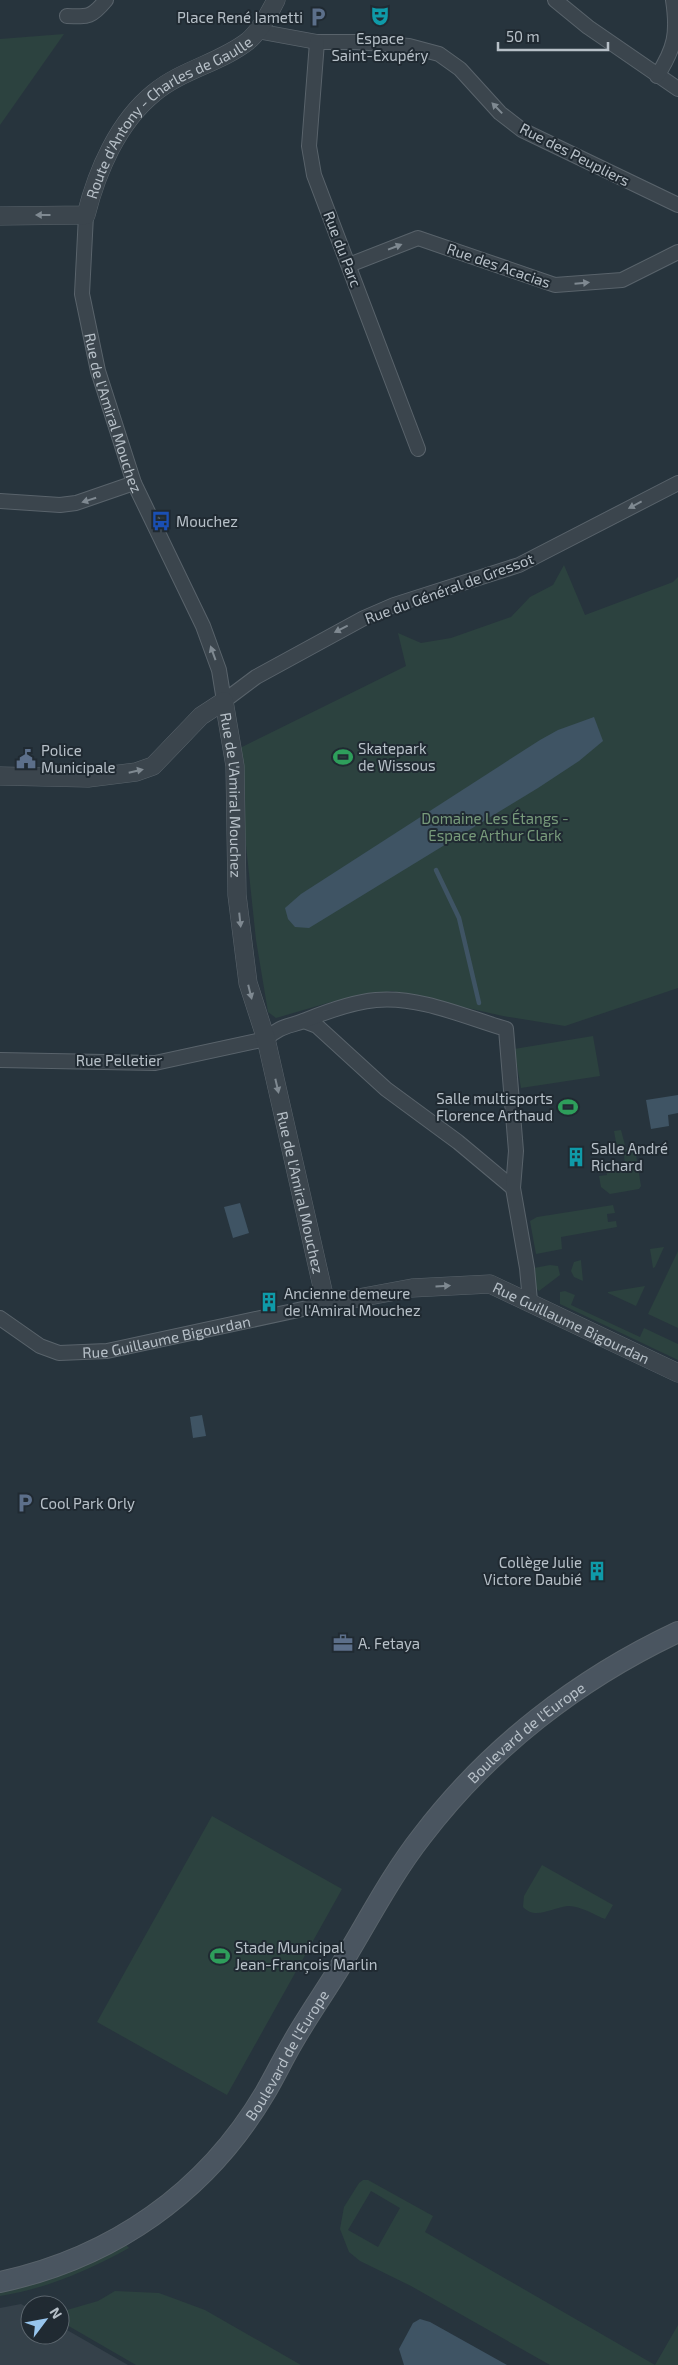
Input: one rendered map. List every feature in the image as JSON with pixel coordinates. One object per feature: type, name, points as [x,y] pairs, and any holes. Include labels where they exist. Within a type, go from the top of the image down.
[{"type":"main road","name":"Boulevard de l'Europe","points":[[0,2282],[59,2266],[98,2250],[151,2218],[196,2180],[242,2127],[264,2094],[294,2040],[336,1975],[398,1871],[422,1836],[455,1796],[509,1742],[565,1696],[613,1665],[678,1632]]},
{"type":"street","points":[[66,16],[85,17],[94,15],[106,0]]},
{"type":"street","name":"Route d'Antony - Charles de Gaulle","points":[[86,215],[91,193],[119,134],[142,105],[154,92],[170,82],[247,41],[257,31],[276,0]]},
{"type":"street","points":[[555,0],[588,27],[678,89]]},
{"type":"street","points":[[658,76],[668,60],[677,38],[678,21],[673,0]]},
{"type":"street","name":"Rue des Peupliers","points":[[257,31],[317,42],[356,42],[408,46],[439,54],[460,70],[500,113],[522,130],[678,204]]},
{"type":"street","name":"Rue du Parc","points":[[317,42],[309,146],[314,175],[418,449]]},
{"type":"street","points":[[0,216],[86,215]]},
{"type":"street","name":"Rue de l'Amiral Mouchez","points":[[86,215],[82,294],[88,332],[98,371],[134,482],[203,626],[219,670],[236,766],[237,896],[252,1000],[266,1039],[326,1304]]},
{"type":"street","name":"Rue des Acacias","points":[[349,265],[418,238],[555,285],[622,280],[678,252]]},
{"type":"street","points":[[0,501],[60,505],[76,503],[134,482]]},
{"type":"street","name":"Rue du Général de Gressot","points":[[224,701],[256,677],[364,618],[394,605],[519,565],[678,483]]},
{"type":"street","points":[[0,776],[88,778],[136,772],[153,766],[201,716],[224,701]]},
{"type":"street","name":"Rue Pelletier","points":[[0,1060],[156,1063],[266,1039],[277,1029],[325,1012],[376,1000],[414,1002],[506,1029],[516,1151],[513,1188]]},
{"type":"street","points":[[304,1021],[317,1026],[386,1089],[458,1142],[513,1188],[527,1268],[530,1301]]},
{"type":"street","name":"Rue Guillaume Bigourdan","points":[[0,1318],[40,1346],[59,1352],[107,1351],[326,1304],[412,1288],[490,1284],[530,1301],[678,1373]]},
{"type":"shaded area","points":[[20,2304],[20,2345],[70,2345],[70,2332],[128,2365],[0,2365],[0,2308]]},
{"type":"green space","points":[[64,34],[0,125],[0,39]]},
{"type":"green space","name":"Domaine Les Étangs - Espace Arthur Clark","points":[[564,565],[585,615],[673,582],[678,577],[678,988],[565,1026],[503,1016],[392,991],[331,1002],[276,1018],[268,1012],[256,940],[236,750],[406,666],[398,633],[421,643],[451,638],[511,617],[530,597],[553,585]]},
{"type":"green space","points":[[593,1036],[600,1076],[521,1088],[514,1049]]},
{"type":"green space","points":[[621,1130],[626,1149],[635,1148],[641,1186],[639,1189],[610,1194],[601,1187],[599,1176],[607,1175],[606,1168],[625,1164],[624,1156],[617,1148],[614,1131]]},
{"type":"green space","points":[[613,1205],[615,1213],[607,1214],[608,1222],[616,1221],[617,1227],[561,1237],[562,1249],[536,1254],[530,1221],[537,1217]]},
{"type":"green space","points":[[664,1247],[655,1267],[653,1268],[650,1249]]},
{"type":"green space","points":[[678,1251],[678,1328],[648,1314]]},
{"type":"green space","points":[[581,1260],[583,1281],[574,1277],[571,1271],[574,1262]]},
{"type":"green space","points":[[550,1265],[558,1266],[560,1275],[539,1291],[535,1287],[534,1268]]},
{"type":"green space","points":[[645,1286],[636,1306],[608,1293],[608,1292]]},
{"type":"green space","points":[[565,1291],[575,1295],[571,1305],[640,1337],[644,1328],[678,1344],[678,1360],[560,1304],[560,1292]]},
{"type":"green space","name":"Stade Municipal Jean-François Marlin","points":[[212,1816],[342,1889],[227,2095],[97,2022]]},
{"type":"green space","points":[[542,1865],[613,1905],[605,1919],[572,1906],[538,1913],[528,1911],[523,1907],[524,1896]]},
{"type":"green space","points":[[363,2180],[368,2180],[433,2216],[425,2232],[655,2365],[550,2365],[411,2286],[360,2261],[349,2252],[340,2229],[344,2207],[359,2183]],"holes":[[[371,2191],[400,2208],[378,2247],[348,2230]]]},
{"type":"green space","points":[[125,2244],[129,2248],[67,2278],[34,2289],[0,2296],[0,2291]]},
{"type":"green space","points":[[115,2291],[159,2293],[205,2310],[301,2365],[136,2365],[70,2327],[70,2309],[98,2301]]},
{"type":"green space","points":[[678,2325],[678,2365],[655,2365]]},
{"type":"water","points":[[594,717],[603,741],[579,761],[309,928],[295,927],[288,919],[285,908],[301,894],[540,740],[558,730]]},
{"type":"water","points":[[678,1095],[678,1113],[668,1115],[669,1126],[651,1129],[646,1100]]},
{"type":"water","points":[[240,1203],[249,1233],[233,1238],[224,1207]]},
{"type":"water","points":[[202,1415],[206,1436],[193,1438],[190,1417]]},
{"type":"water","points":[[420,2319],[430,2322],[507,2365],[404,2365],[399,2349],[413,2323]]},
{"type":"waterway","points":[[436,870],[459,918],[479,1003]]},
{"type":"place","name":"Espace Saint-Exupéry","points":[[380,16]]},
{"type":"place","name":"Place René Iametti","points":[[318,17]]},
{"type":"place","name":"Mouchez","points":[[161,521]]},
{"type":"place","name":"Skatepark de Wissous","points":[[343,757]]},
{"type":"place","name":"Police Municipale","points":[[26,759]]},
{"type":"place","name":"Salle multisports Florence Arthaud","points":[[568,1107]]},
{"type":"place","name":"Salle André Richard","points":[[576,1157]]},
{"type":"place","name":"Ancienne demeure de l'Amiral Mouchez","points":[[269,1302]]},
{"type":"place","name":"Cool Park Orly","points":[[25,1503]]},
{"type":"place","name":"Collège Julie Victore Daubié","points":[[597,1571]]},
{"type":"place","name":"A. Fetaya","points":[[343,1643]]},
{"type":"place","name":"Stade Municipal Jean-François Marlin","points":[[220,1956]]}]
